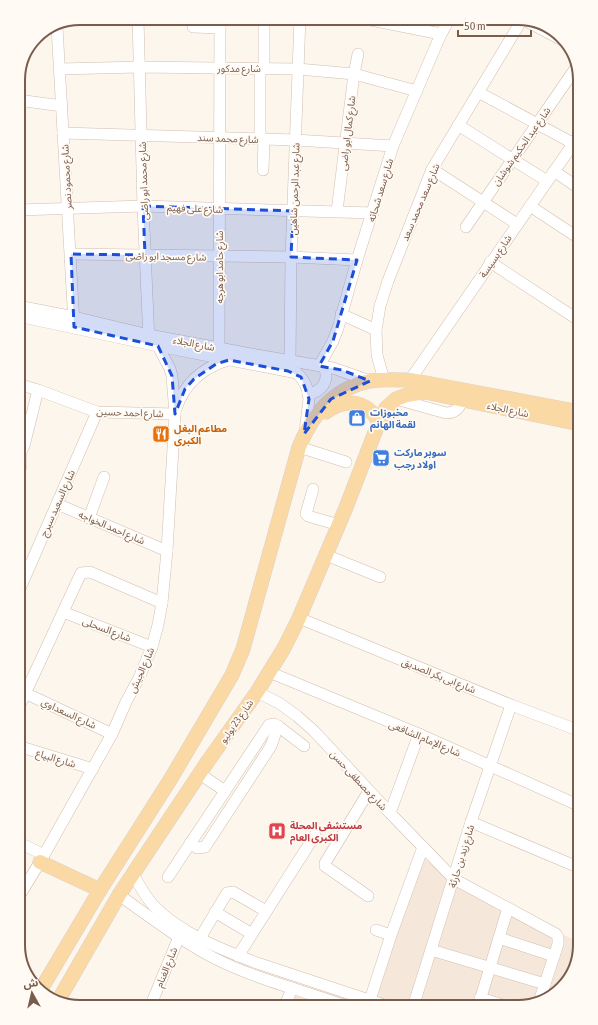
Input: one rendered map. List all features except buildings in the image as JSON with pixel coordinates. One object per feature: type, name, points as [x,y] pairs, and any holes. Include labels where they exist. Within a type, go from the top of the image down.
[{"type":"main road","name":"شارع الجلاء","points":[[313,421],[323,406],[331,398],[348,389],[370,381],[384,380],[410,380],[573,411]]},
{"type":"main road","name":"شارع الجلاء","points":[[379,422],[386,408],[396,399],[417,392],[425,392],[573,423]]},
{"type":"main road","points":[[51,973],[100,890],[170,780],[240,659],[302,440],[313,421],[338,404],[354,403],[362,405],[375,415],[379,422]]},
{"type":"main road","name":"شارع 23 يوليو","points":[[61,996],[119,895],[208,761],[257,692],[284,648],[299,618],[339,525],[379,422]]},
{"type":"main road","points":[[189,748],[190,752],[196,759],[204,762],[208,761]]},
{"type":"main road","points":[[170,780],[183,780],[189,786],[190,790]]},
{"type":"main road","points":[[42,858],[100,890]]},
{"type":"main road","points":[[55,967],[72,976]]},
{"type":"street","name":"شارع محمد ابو راضى","points":[[138,25],[145,256],[152,341]]},
{"type":"street","points":[[193,27],[206,25]]},
{"type":"street","name":"شارع حامد ابو هرجه","points":[[219,348],[220,25]]},
{"type":"street","points":[[263,170],[262,68],[264,25]]},
{"type":"street","name":"شارع عبد الرحمن شاهين","points":[[290,361],[291,257],[300,25]]},
{"type":"street","points":[[396,25],[441,34]]},
{"type":"street","name":"شارع سعد شحاته","points":[[322,366],[333,341],[393,146],[446,25]]},
{"type":"street","name":"شارع سعد محمد سعد","points":[[384,380],[377,355],[376,330],[377,318],[383,293],[432,169],[519,25]]},
{"type":"street","name":"شارع محمود نصر","points":[[57,30],[74,322]]},
{"type":"street","name":"شارع كمال ابو راضى","points":[[337,211],[354,74],[358,54]]},
{"type":"street","name":"شارع مدكور","points":[[60,69],[140,67],[298,68],[354,74],[417,91]]},
{"type":"street","name":"شارع عبد الحكيم شوشان","points":[[466,226],[572,73]]},
{"type":"street","points":[[478,92],[573,143]]},
{"type":"street","points":[[25,101],[62,106]]},
{"type":"street","points":[[458,125],[547,181]]},
{"type":"street","name":"شارع محمد سند","points":[[63,133],[295,140],[393,146]]},
{"type":"street","name":"شارع بسيسة","points":[[410,380],[554,171],[573,149]]},
{"type":"street","points":[[432,169],[517,224]]},
{"type":"street","points":[[554,171],[573,184]]},
{"type":"street","name":"شارع على فهيم","points":[[25,210],[143,206],[373,213]]},
{"type":"street","points":[[530,206],[573,234]]},
{"type":"street","name":"شارع مسجد ابو راضى","points":[[70,254],[291,257],[357,260]]},
{"type":"street","points":[[490,262],[573,316]]},
{"type":"street","name":"شارع الجلاء","points":[[25,308],[74,322],[228,360],[296,373],[304,381],[309,399],[302,440]]},
{"type":"street","points":[[341,314],[376,330]]},
{"type":"street","name":"شارع الجلاء","points":[[25,317],[74,322]]},
{"type":"street","name":"شارع الجلاء","points":[[152,341],[219,348],[322,366],[342,370],[370,381]]},
{"type":"street","name":"شارع الجيش","points":[[25,886],[112,734],[152,647],[162,603],[167,551],[175,414],[173,384],[170,369],[152,341]]},
{"type":"street","name":"شارع الجيش","points":[[175,414],[185,389],[194,379],[204,370],[228,360]]},
{"type":"street","points":[[308,394],[316,393],[324,385],[326,378],[322,366]]},
{"type":"street","name":"شارع احمد حسين","points":[[25,386],[97,412],[175,414]]},
{"type":"street","points":[[25,442],[38,390]]},
{"type":"street","name":"شارع السعيد سيرج","points":[[25,577],[97,412]]},
{"type":"street","points":[[302,440],[346,462]]},
{"type":"street","points":[[89,518],[104,476]]},
{"type":"street","points":[[312,489],[306,514],[308,516],[339,525]]},
{"type":"street","name":"شارع احمد الخواجه","points":[[57,504],[167,551]]},
{"type":"street","points":[[326,555],[380,578]]},
{"type":"street","points":[[25,693],[80,574],[86,572],[162,603]]},
{"type":"street","name":"شارع السحلى","points":[[63,612],[152,647]]},
{"type":"street","name":"شارع ابى بكر الصديق","points":[[299,618],[511,705],[573,728]]},
{"type":"street","name":"شارع الإمام الشافعى","points":[[269,672],[419,734],[573,803]]},
{"type":"street","name":"شارع مصطفى حسن","points":[[257,692],[279,703],[309,726],[422,847],[454,879],[556,934],[559,941],[542,994]]},
{"type":"street","name":"شارع السعداوي","points":[[25,693],[112,734]]},
{"type":"street","name":"شارع زيد بن حارثة","points":[[414,1000],[471,822],[511,705]]},
{"type":"street","points":[[168,877],[265,728],[274,724],[304,746]]},
{"type":"street","points":[[190,843],[197,848],[205,847],[271,746],[278,726]]},
{"type":"street","points":[[390,813],[419,734]]},
{"type":"street","name":"شارع البياع","points":[[25,748],[93,769]]},
{"type":"street","points":[[200,774],[227,787],[242,790]]},
{"type":"street","points":[[368,896],[325,866],[325,863],[369,791]]},
{"type":"street","points":[[210,813],[222,821]]},
{"type":"street","points":[[471,822],[573,865]]},
{"type":"street","points":[[238,956],[315,835]]},
{"type":"street","points":[[25,847],[42,858]]},
{"type":"street","points":[[370,1000],[422,847]]},
{"type":"street","points":[[133,874],[142,891],[180,933],[196,948],[234,967],[329,1000]]},
{"type":"street","points":[[200,938],[227,893],[233,892],[266,911]]},
{"type":"street","points":[[119,895],[180,933],[200,938],[238,956],[302,978],[359,1000]]},
{"type":"street","points":[[480,1000],[508,908]]},
{"type":"street","points":[[215,912],[252,934]]},
{"type":"street","points":[[376,930],[391,935]]},
{"type":"street","name":"شارع الغنام","points":[[153,1000],[180,933]]},
{"type":"street","points":[[499,938],[554,956]]},
{"type":"street","points":[[431,950],[545,984]]},
{"type":"street","points":[[288,1000],[302,978]]},
{"type":"highlighted area","points":[[143,206],[293,211],[291,257],[357,260],[333,341],[319,366],[342,370],[370,381],[331,399],[304,434],[309,399],[301,377],[288,371],[229,360],[216,364],[194,379],[185,389],[175,414],[172,376],[158,346],[74,327],[71,254],[145,255]]},
{"type":"shaded area","points":[[416,852],[448,877],[502,905],[573,939],[573,952],[566,973],[552,989],[536,997],[518,1000],[364,1000]]},
{"type":"shaded area","points":[[292,982],[350,1000],[283,1000]]},
{"type":"place","name":"مخبوزات لقمة الهانم","points":[[357,418]]},
{"type":"place","name":"مطاعم البغل الكبرى","points":[[161,434]]},
{"type":"place","name":"سوبر ماركت اولاد رجب","points":[[381,458]]},
{"type":"place","name":"مستشفى المحلة الكبرى العام","points":[[277,831]]}]
